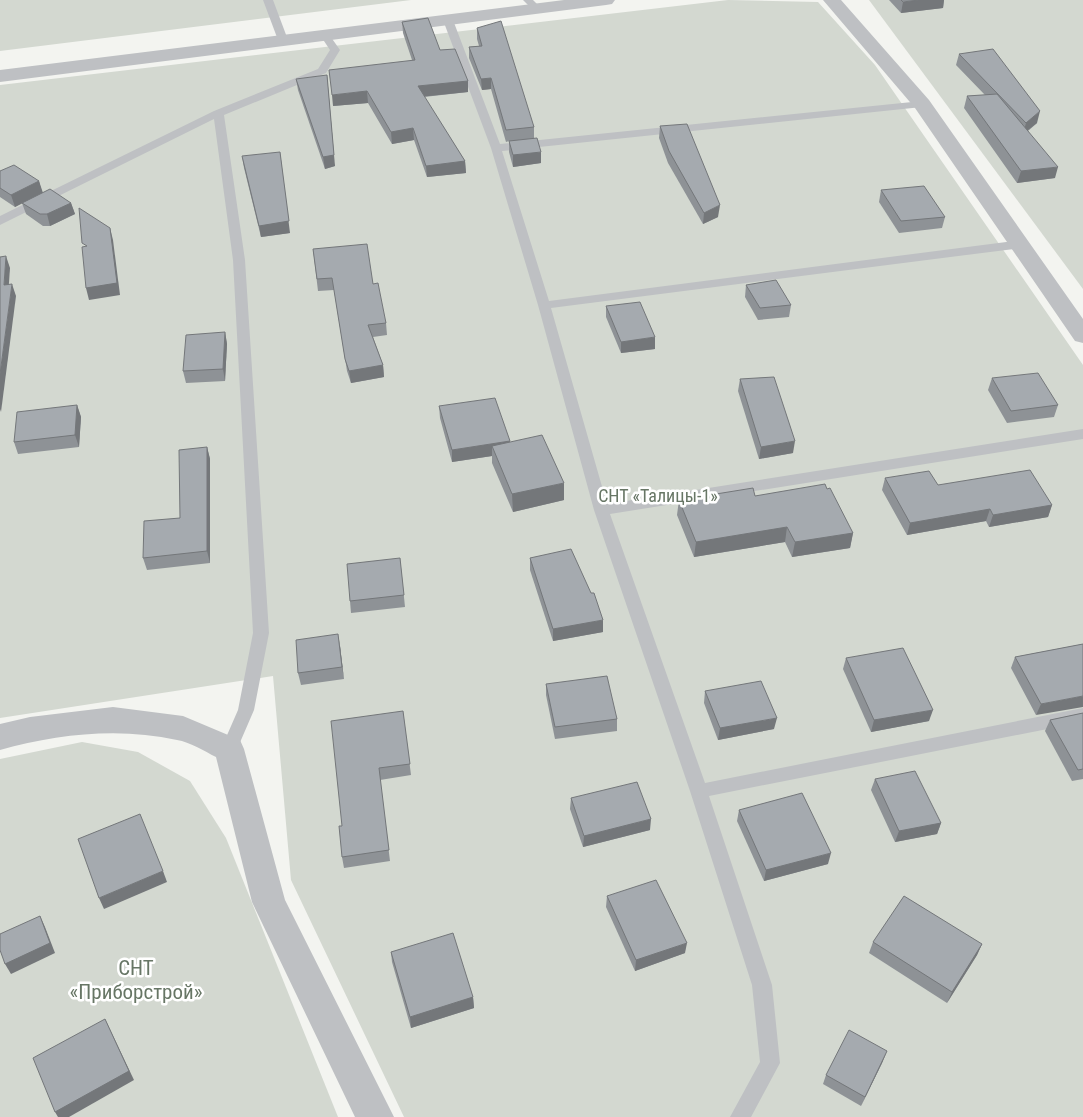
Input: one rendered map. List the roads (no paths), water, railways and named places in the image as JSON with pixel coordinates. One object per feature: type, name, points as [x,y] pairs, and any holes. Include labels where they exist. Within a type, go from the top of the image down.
[{"type":"street","points":[[0,76],[448,20],[532,4],[606,0]]},
{"type":"street","points":[[832,0],[922,104],[1021,244],[1083,336]]},
{"type":"street","points":[[0,737],[30,729],[113,719],[183,728],[229,749],[269,902],[375,1117]]},
{"type":"lane","points":[[268,0],[283,40]]},
{"type":"lane","points":[[448,20],[496,148],[544,305],[601,510],[699,791],[762,985],[770,1063],[740,1117]]},
{"type":"lane","points":[[0,221],[218,113],[322,71],[335,50],[325,35]]},
{"type":"lane","points":[[496,148],[922,104]]},
{"type":"lane","points":[[218,113],[239,260],[261,633],[246,710],[229,749]]},
{"type":"lane","points":[[544,305],[1021,244]]},
{"type":"lane","points":[[601,510],[1083,434]]},
{"type":"lane","points":[[699,791],[1083,716]]},
{"type":"park label","name":"СНТ «Талицы-1»","points":[[658,496]]},
{"type":"park label","name":"СНТ «Приборстрой»","points":[[136,980]]}]
